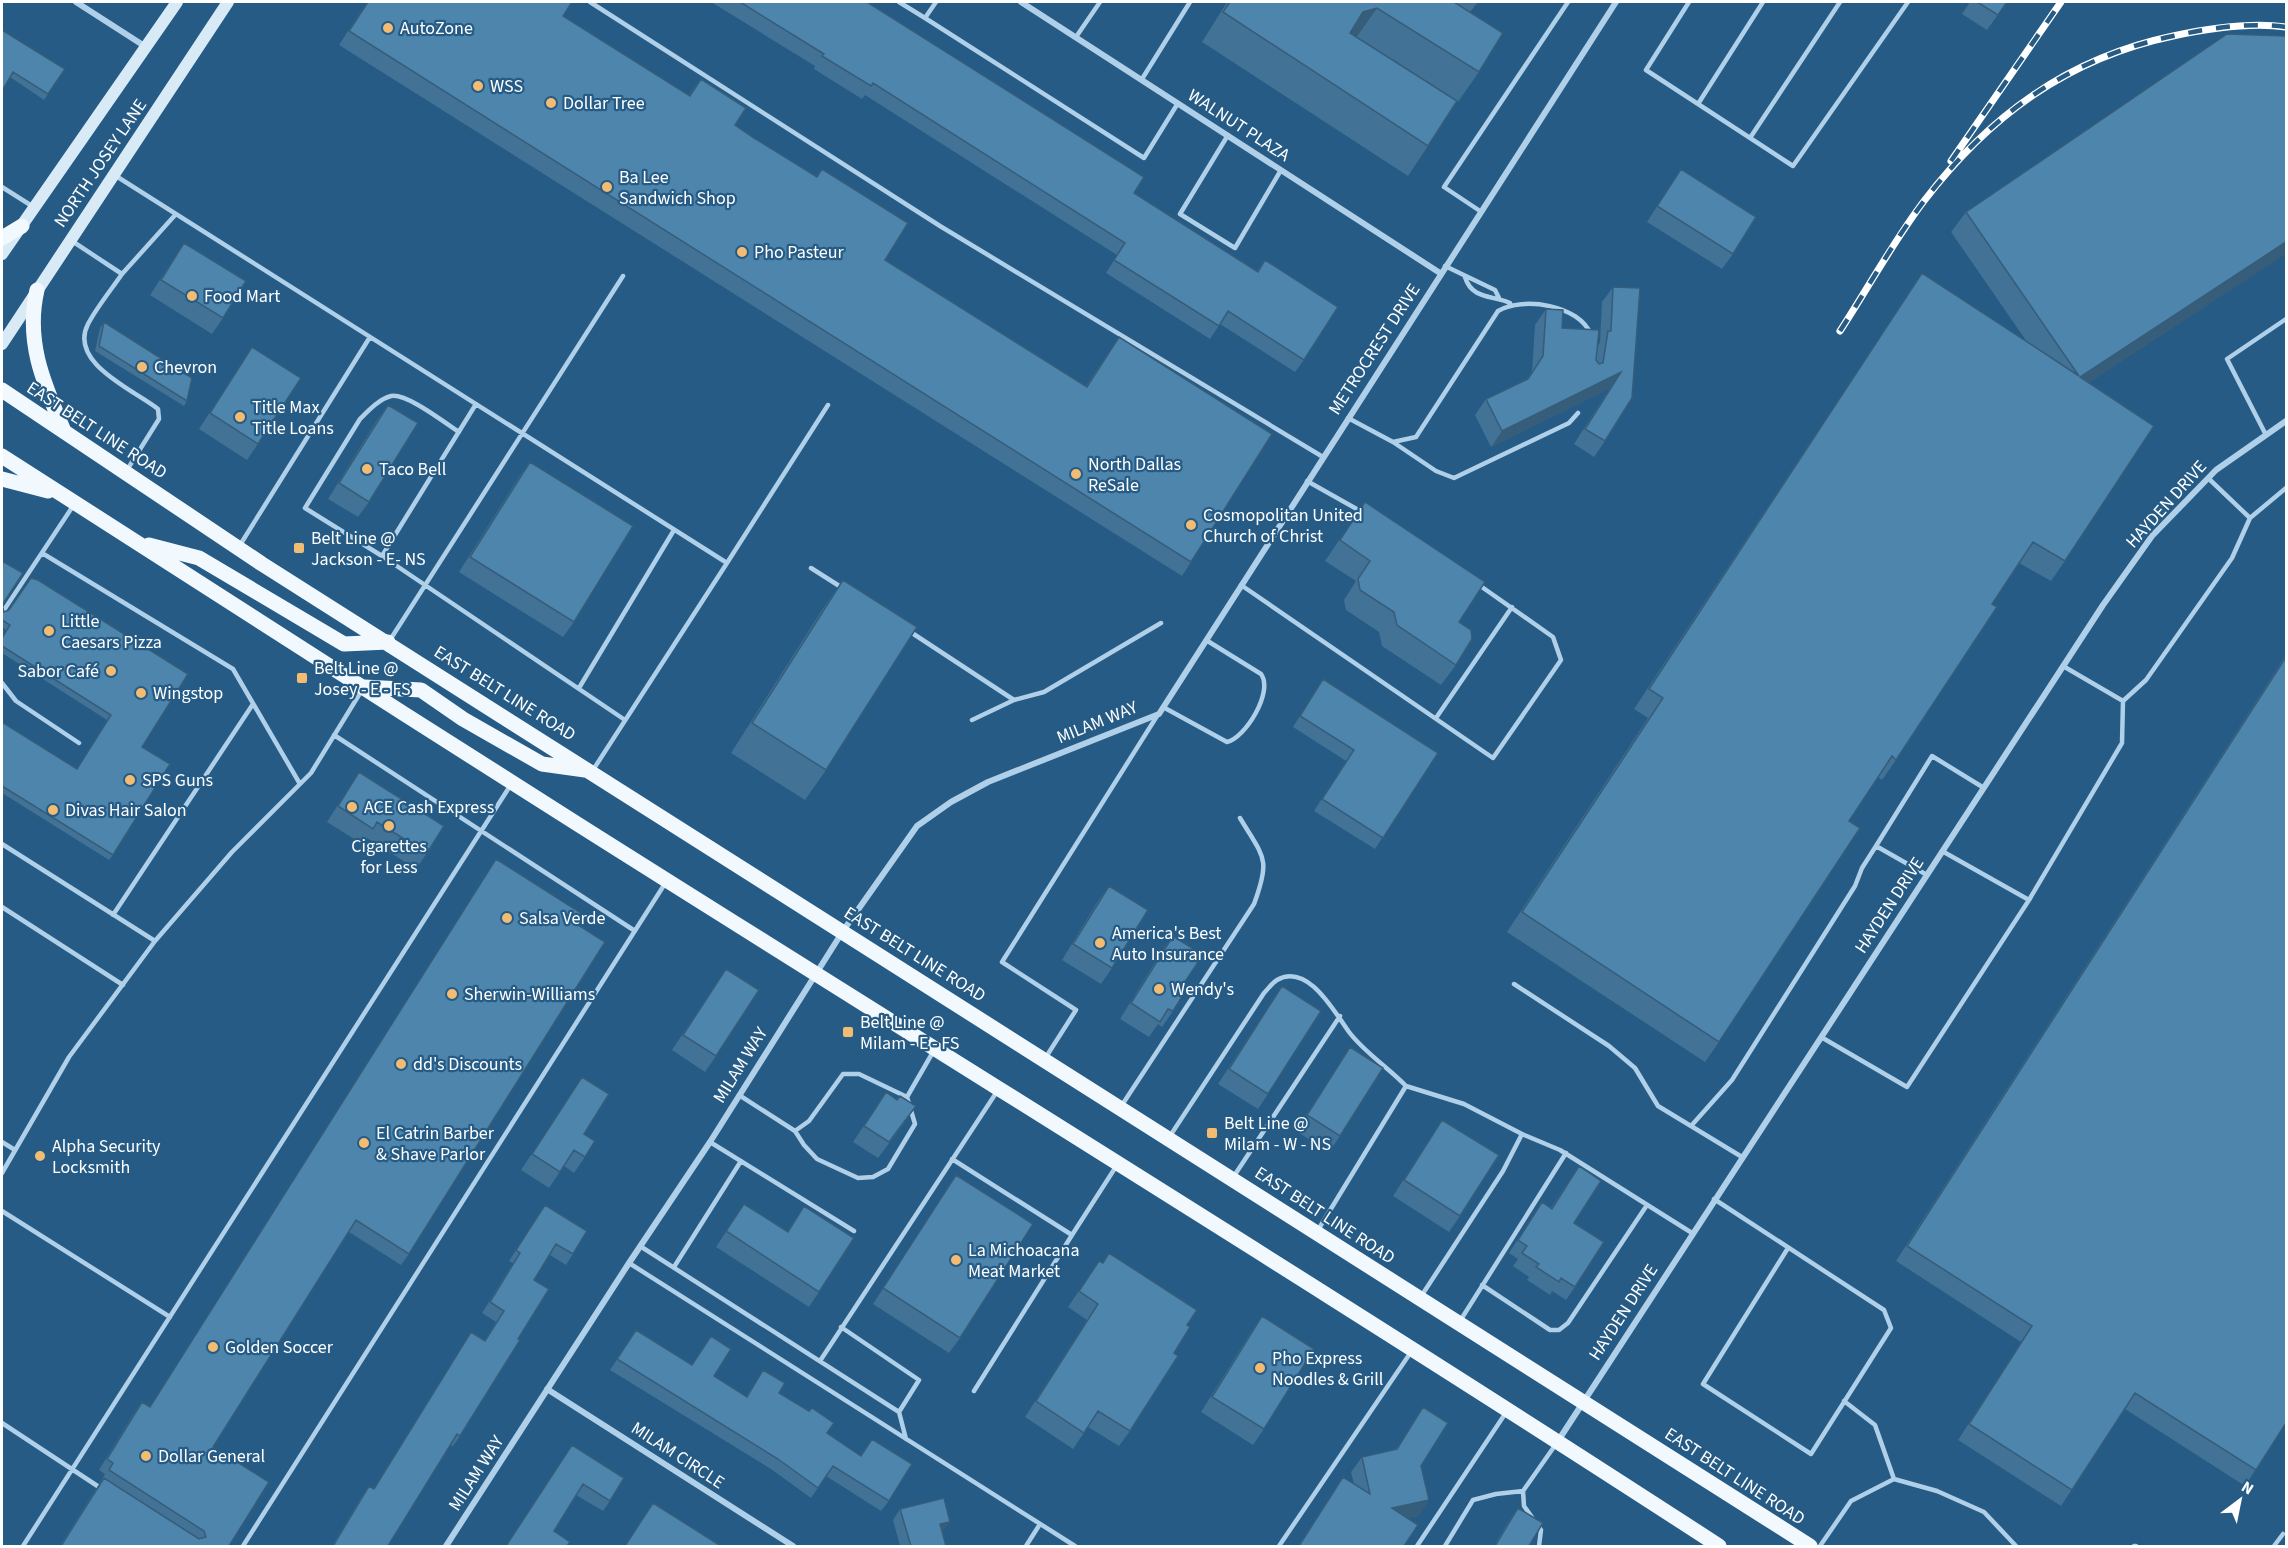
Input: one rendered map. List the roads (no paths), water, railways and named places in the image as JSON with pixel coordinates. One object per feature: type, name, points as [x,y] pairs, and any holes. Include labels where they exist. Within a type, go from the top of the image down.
[{"type":"main road","name":"NORTH JOSEY LANE","points":[[2,254],[177,2]]},
{"type":"main road","name":"NORTH JOSEY LANE","points":[[2,344],[228,2]]},
{"type":"main road","points":[[2,238],[22,226]]},
{"type":"main road","points":[[37,290],[32,335],[39,372],[64,430]]},
{"type":"main road","name":"EAST BELT LINE ROAD","points":[[2,390],[239,548],[1810,1546]]},
{"type":"main road","points":[[2,456],[512,783],[936,1047],[1558,1441],[1719,1546]]},
{"type":"main road","points":[[2,479],[58,493]]},
{"type":"main road","points":[[135,542],[199,558],[344,644],[388,642]]},
{"type":"main road","points":[[364,687],[421,690],[463,719],[542,764],[592,771]]},
{"type":"street","points":[[76,2],[147,47]]},
{"type":"street","name":"WALNUT PLAZA","points":[[1021,2],[1440,273]]},
{"type":"street","name":"METROCREST DRIVE","points":[[1159,714],[1616,2]]},
{"type":"street","name":"HAYDEN DRIVE","points":[[1558,1441],[2063,666],[2152,536],[2216,470],[2286,421]]},
{"type":"street","name":"MILAM WAY","points":[[446,1546],[710,1142],[843,930],[917,826],[951,802],[988,782],[1159,714]]},
{"type":"street","name":"MILAM CIRCLE","points":[[547,1389],[793,1546]]},
{"type":"lane","points":[[590,2],[940,226],[1323,457]]},
{"type":"lane","points":[[899,2],[1144,158],[1178,103]]},
{"type":"lane","points":[[925,18],[936,2]]},
{"type":"lane","points":[[1076,37],[1100,2]]},
{"type":"lane","points":[[1142,79],[1190,2]]},
{"type":"lane","points":[[1480,211],[1444,187],[1568,2]]},
{"type":"lane","points":[[1689,2],[1646,70],[1793,166],[1908,2]]},
{"type":"lane","points":[[1698,104],[1763,2]]},
{"type":"lane","points":[[1750,138],[1839,2]]},
{"type":"lane","points":[[1228,135],[1180,214],[1235,248],[1281,170]]},
{"type":"lane","points":[[114,174],[727,563]]},
{"type":"lane","points":[[2,187],[35,208]]},
{"type":"lane","points":[[126,472],[159,419],[158,409],[113,380],[87,354],[84,342],[87,326],[122,274],[176,213]]},
{"type":"lane","points":[[70,240],[122,274]]},
{"type":"lane","points":[[1445,266],[1465,278],[1474,278],[1495,290],[1499,298],[1509,303],[1531,303],[1570,312],[1587,324],[1594,343]]},
{"type":"lane","points":[[388,642],[623,276]]},
{"type":"lane","points":[[1465,278],[1468,287],[1479,294],[1490,300],[1499,298]]},
{"type":"lane","points":[[1393,442],[1416,437],[1498,311],[1509,303]]},
{"type":"lane","points":[[2266,435],[2228,359],[2286,319]]},
{"type":"lane","points":[[239,548],[370,337]]},
{"type":"lane","points":[[459,432],[402,397],[391,396],[371,408],[360,419],[305,508],[382,556],[424,587],[625,720]]},
{"type":"lane","points":[[382,556],[476,404]]},
{"type":"lane","points":[[592,771],[828,405]]},
{"type":"lane","points":[[1348,418],[1393,442],[1436,471],[1454,478],[1569,423],[1578,413]]},
{"type":"lane","points":[[2208,478],[2250,518]]},
{"type":"lane","points":[[1307,481],[1368,516]]},
{"type":"lane","points":[[1821,1037],[1907,1088],[2029,900],[2122,743],[2123,701],[2146,680],[2232,558],[2250,518],[2286,488]]},
{"type":"lane","points":[[2,613],[75,503]]},
{"type":"lane","points":[[579,688],[674,530]]},
{"type":"lane","points":[[42,553],[233,669],[300,784]]},
{"type":"lane","points":[[811,568],[847,591]]},
{"type":"lane","points":[[1241,585],[1493,758],[1561,660],[1553,637],[1477,584]]},
{"type":"lane","points":[[1436,718],[1512,607]]},
{"type":"lane","points":[[972,720],[1014,700],[1044,692],[1161,623]]},
{"type":"lane","points":[[900,626],[1014,700]]},
{"type":"lane","points":[[1163,707],[1227,742],[1237,738],[1261,705],[1265,689],[1261,674],[1206,640]]},
{"type":"lane","points":[[2063,666],[2123,701]]},
{"type":"lane","points":[[2,683],[16,701],[79,743]]},
{"type":"lane","points":[[2,1173],[69,1057],[155,941],[232,852],[311,772],[364,687]]},
{"type":"lane","points":[[113,915],[254,704]]},
{"type":"lane","points":[[1045,1059],[1076,1010],[1002,962],[1159,714]]},
{"type":"lane","points":[[334,735],[635,931]]},
{"type":"lane","points":[[1691,1126],[1732,1080],[1855,886],[1862,868],[1932,756],[1984,788]]},
{"type":"lane","points":[[23,1546],[512,783]]},
{"type":"lane","points":[[1121,1107],[1254,904],[1265,875],[1264,858],[1240,818]]},
{"type":"lane","points":[[2,844],[155,941]]},
{"type":"lane","points":[[1876,846],[1927,874]]},
{"type":"lane","points":[[1942,851],[2029,900]]},
{"type":"lane","points":[[243,1546],[668,880]]},
{"type":"lane","points":[[2,907],[123,985]]},
{"type":"lane","points":[[1168,1138],[1264,993],[1278,979],[1295,977],[1312,984],[1340,1016],[1350,1032],[1406,1086],[1464,1104],[1522,1134],[1566,1153],[1692,1233]]},
{"type":"lane","points":[[1514,984],[1609,1046],[1635,1068],[1658,1106],[1742,1157]]},
{"type":"lane","points":[[1232,1178],[1340,1016]]},
{"type":"lane","points":[[739,1095],[795,1131],[817,1159],[858,1178],[873,1177],[888,1169],[915,1124],[907,1097],[936,1047]]},
{"type":"lane","points":[[795,1131],[809,1122],[843,1074],[859,1074],[907,1097]]},
{"type":"lane","points":[[1317,1233],[1406,1086]]},
{"type":"lane","points":[[820,1361],[999,1088]]},
{"type":"lane","points":[[1420,1298],[1503,1171],[1522,1134]]},
{"type":"lane","points":[[2,1142],[15,1150]]},
{"type":"lane","points":[[710,1142],[854,1231]]},
{"type":"lane","points":[[1459,1323],[1566,1153]]},
{"type":"lane","points":[[952,1159],[1072,1235]]},
{"type":"lane","points":[[674,1267],[741,1161]]},
{"type":"lane","points":[[974,1391],[1118,1163]]},
{"type":"lane","points":[[1714,1199],[1884,1310],[1891,1328],[1810,1454],[1702,1384],[1788,1248]]},
{"type":"lane","points":[[1482,1285],[1550,1330],[1559,1330],[1568,1323],[1647,1205]]},
{"type":"lane","points":[[2,1211],[171,1317]]},
{"type":"lane","points":[[640,1246],[899,1412],[906,1439]]},
{"type":"lane","points":[[629,1263],[1075,1546]]},
{"type":"lane","points":[[841,1327],[919,1380],[899,1412]]},
{"type":"lane","points":[[1279,1546],[1413,1350]]},
{"type":"lane","points":[[1844,1401],[1875,1425],[1894,1479]]},
{"type":"lane","points":[[1417,1546],[1508,1410]]},
{"type":"lane","points":[[2,1424],[113,1496]]},
{"type":"lane","points":[[1539,1546],[1541,1530],[1524,1506],[1523,1491],[1558,1441]]},
{"type":"lane","points":[[1820,1546],[1851,1501],[1894,1479],[1937,1491],[1984,1512],[2016,1546]]},
{"type":"lane","points":[[1445,1546],[1473,1500],[1496,1494],[1523,1491]]},
{"type":"lane","points":[[1026,1546],[1040,1524]]},
{"type":"lane","points":[[2274,1546],[2283,1534]]},
{"type":"railway","points":[[1951,161],[2061,2]]},
{"type":"railway","points":[[1840,331],[1902,233],[1949,170],[2004,117],[2034,95],[2065,75],[2135,46],[2215,28],[2258,25],[2286,27]]},
{"type":"place","name":"AutoZone","points":[[388,28]]},
{"type":"place","name":"WSS","points":[[478,86]]},
{"type":"place","name":"Dollar Tree","points":[[551,103]]},
{"type":"place","name":"Ba Lee Sandwich Shop","points":[[607,187]]},
{"type":"place","name":"Pho Pasteur","points":[[742,252]]},
{"type":"place","name":"Food Mart","points":[[192,296]]},
{"type":"place","name":"Chevron","points":[[142,367]]},
{"type":"place","name":"Title Max Title Loans","points":[[240,417]]},
{"type":"place","name":"Taco Bell","points":[[367,469]]},
{"type":"place","name":"North Dallas ReSale","points":[[1076,474]]},
{"type":"place","name":"Cosmopolitan United Church of Christ","points":[[1191,525]]},
{"type":"place","name":"Belt Line @ Jackson - E- NS","points":[[299,548]]},
{"type":"place","name":"Little Caesars Pizza","points":[[49,631]]},
{"type":"place","name":"Sabor Café","points":[[111,671]]},
{"type":"place","name":"Belt Line @ Josey - E - FS","points":[[302,678]]},
{"type":"place","name":"Wingstop","points":[[141,693]]},
{"type":"place","name":"SPS Guns","points":[[130,780]]},
{"type":"place","name":"ACE Cash Express","points":[[352,807]]},
{"type":"place","name":"Divas Hair Salon","points":[[53,810]]},
{"type":"place","name":"Cigarettes for Less","points":[[389,826]]},
{"type":"place","name":"Salsa Verde","points":[[507,918]]},
{"type":"place","name":"America's Best Auto Insurance","points":[[1100,943]]},
{"type":"place","name":"Wendy's","points":[[1159,989]]},
{"type":"place","name":"Sherwin-Williams","points":[[452,994]]},
{"type":"place","name":"Belt Line @ Milam - E - FS","points":[[848,1032]]},
{"type":"place","name":"dd's Discounts","points":[[401,1064]]},
{"type":"place","name":"Belt Line @ Milam - W - NS","points":[[1212,1133]]},
{"type":"place","name":"El Catrin Barber & Shave Parlor","points":[[364,1143]]},
{"type":"place","name":"Alpha Security Locksmith","points":[[40,1156]]},
{"type":"place","name":"La Michoacana Meat Market","points":[[956,1260]]},
{"type":"place","name":"Golden Soccer","points":[[213,1347]]},
{"type":"place","name":"Pho Express Noodles & Grill","points":[[1260,1368]]},
{"type":"place","name":"Dollar General","points":[[146,1456]]}]
